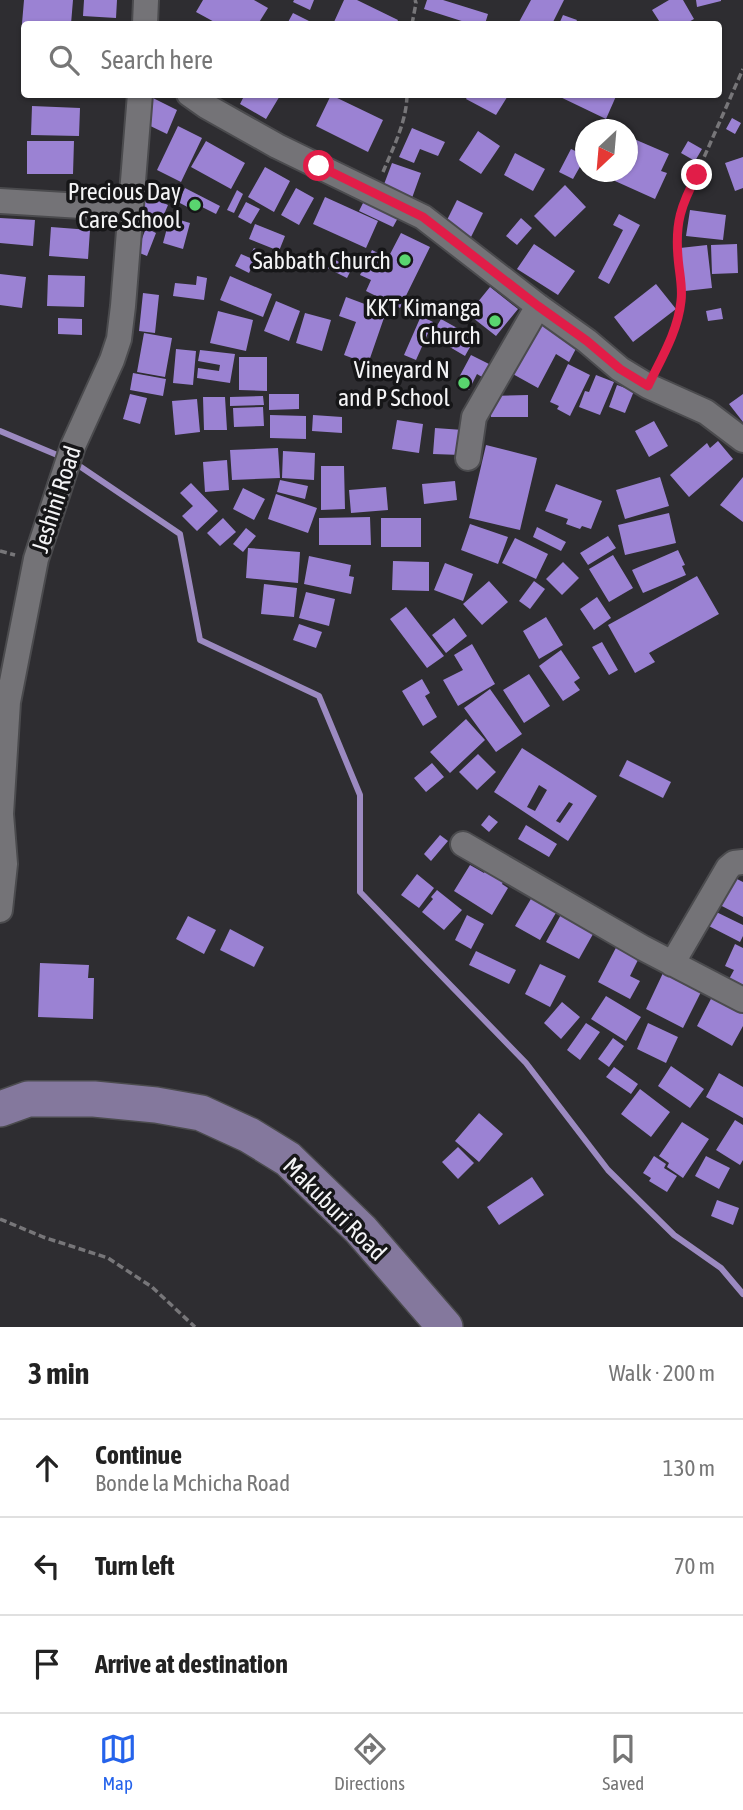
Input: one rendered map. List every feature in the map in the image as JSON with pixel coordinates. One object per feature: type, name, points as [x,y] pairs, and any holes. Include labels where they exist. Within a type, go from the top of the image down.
[{"type":"street","points":[[145,21],[146,0]]},
{"type":"street","name":"Jeshini Road","points":[[0,910],[5,864],[1,814],[8,702],[36,559],[73,446],[102,384],[119,339],[140,98]]},
{"type":"street","points":[[194,98],[277,146],[423,217],[620,369],[648,386],[706,412],[743,440]]},
{"type":"street","points":[[0,201],[130,209]]},
{"type":"street","points":[[468,458],[474,417],[538,306]]},
{"type":"street","points":[[463,844],[672,964],[743,1000]]},
{"type":"street","points":[[672,964],[727,868],[734,863],[743,862]]},
{"type":"street","name":"Makuburi Road","points":[[0,1109],[28,1099],[94,1099],[156,1105],[201,1113],[249,1135],[288,1159],[361,1230],[444,1327]]},
{"type":"path","points":[[413,21],[415,0]]},
{"type":"path","points":[[648,386],[679,314],[682,297],[677,230],[679,214],[743,69]]},
{"type":"path","points":[[373,192],[394,146],[407,98]]},
{"type":"path","points":[[0,1219],[43,1237],[108,1258],[152,1287],[195,1327]]},
{"type":"building","points":[[24,0],[73,0],[71,21],[22,21]]},
{"type":"building","points":[[84,0],[117,0],[116,18],[83,16]]},
{"type":"building","points":[[203,0],[254,0],[268,8],[260,21],[212,21],[196,12]]},
{"type":"building","points":[[314,0],[310,10],[293,2]]},
{"type":"building","points":[[344,0],[357,0],[398,20],[398,21],[334,21]]},
{"type":"building","points":[[427,0],[443,0],[488,14],[486,21],[462,21],[424,9]]},
{"type":"building","points":[[531,0],[564,0],[554,21],[520,21]]},
{"type":"building","points":[[669,0],[683,0],[694,19],[659,21],[652,10]]},
{"type":"building","points":[[696,0],[721,0],[721,1],[697,7]]},
{"type":"building","points":[[293,13],[309,21],[289,21]]},
{"type":"building","points":[[563,15],[577,20],[576,21],[560,21]]},
{"type":"building","points":[[153,98],[177,110],[167,134],[142,122]]},
{"type":"building","points":[[243,98],[279,98],[266,119],[240,104]]},
{"type":"building","points":[[330,98],[337,98],[383,120],[368,152],[316,126]]},
{"type":"building","points":[[467,98],[507,98],[496,115]]},
{"type":"building","points":[[562,98],[615,98],[606,119]]},
{"type":"building","points":[[32,106],[80,108],[79,136],[31,135]]},
{"type":"building","points":[[732,118],[741,123],[735,134],[726,129]]},
{"type":"building","points":[[178,126],[202,138],[181,182],[157,170]]},
{"type":"building","points":[[412,128],[445,142],[438,156],[420,149],[414,163],[399,157]]},
{"type":"building","points":[[478,131],[500,146],[481,174],[459,160]]},
{"type":"building","points":[[27,141],[74,141],[73,174],[27,174]]},
{"type":"building","points":[[206,141],[245,163],[231,189],[191,167]]},
{"type":"building","points":[[638,141],[669,154],[661,171],[667,173],[655,199],[617,182],[638,182]]},
{"type":"building","points":[[688,141],[702,149],[695,161],[681,153]]},
{"type":"building","points":[[571,149],[575,151],[573,179],[559,172]]},
{"type":"building","points":[[515,153],[545,169],[533,191],[504,175]]},
{"type":"building","points":[[743,157],[743,188],[735,191],[725,163]]},
{"type":"building","points":[[392,163],[421,173],[412,198],[383,187]]},
{"type":"building","points":[[265,167],[290,181],[274,212],[248,197]]},
{"type":"building","points":[[565,185],[586,207],[555,237],[534,216]]},
{"type":"building","points":[[185,188],[220,206],[216,214],[200,206],[197,212],[178,202]]},
{"type":"building","points":[[296,188],[314,198],[299,225],[281,215]]},
{"type":"building","points":[[237,190],[243,194],[234,213],[227,210]]},
{"type":"building","points":[[147,195],[168,205],[162,219],[140,209]]},
{"type":"building","points":[[325,197],[378,221],[366,248],[313,224]]},
{"type":"building","points":[[365,199],[399,216],[393,227],[359,211]]},
{"type":"building","points":[[457,200],[483,213],[470,239],[444,226]]},
{"type":"building","points":[[246,202],[260,209],[251,224],[238,217]]},
{"type":"building","points":[[690,210],[726,215],[723,240],[686,236]]},
{"type":"building","points":[[619,214],[640,225],[609,284],[598,278],[623,230],[613,225]]},
{"type":"building","points":[[170,217],[190,223],[183,249],[163,243]]},
{"type":"building","points":[[0,218],[35,220],[33,246],[0,243]]},
{"type":"building","points":[[521,218],[532,228],[517,245],[506,236]]},
{"type":"building","points":[[255,224],[285,236],[279,251],[249,239]]},
{"type":"building","points":[[51,227],[90,230],[88,259],[49,256]]},
{"type":"building","points":[[146,228],[156,233],[147,256],[137,252]]},
{"type":"building","points":[[401,233],[430,247],[400,308],[366,291],[371,280],[360,275],[372,250],[388,258]]},
{"type":"building","points":[[534,244],[575,271],[558,295],[517,269]]},
{"type":"building","points":[[737,244],[738,273],[712,274],[711,245]]},
{"type":"building","points":[[707,245],[712,288],[685,291],[680,248]]},
{"type":"building","points":[[254,248],[269,256],[267,262],[251,253]]},
{"type":"building","points":[[241,254],[255,260],[249,273],[235,266]]},
{"type":"building","points":[[331,258],[352,268],[347,278],[327,268]]},
{"type":"building","points":[[0,274],[26,277],[22,308],[0,305]]},
{"type":"building","points":[[48,275],[85,276],[84,307],[47,306]]},
{"type":"building","points":[[197,276],[207,278],[204,300],[173,296],[175,283],[196,285]]},
{"type":"building","points":[[230,276],[272,294],[263,317],[220,300]]},
{"type":"building","points":[[656,284],[676,309],[633,342],[614,317]]},
{"type":"building","points":[[490,287],[518,309],[496,336],[468,314]]},
{"type":"building","points":[[143,293],[159,295],[155,333],[139,331]]},
{"type":"building","points":[[346,297],[386,312],[368,364],[344,355],[356,322],[339,316]]},
{"type":"building","points":[[276,301],[300,311],[289,341],[264,331]]},
{"type":"building","points":[[721,308],[723,319],[708,321],[706,311]]},
{"type":"building","points":[[218,311],[253,320],[246,351],[210,343]]},
{"type":"building","points":[[305,313],[331,320],[322,351],[296,343]]},
{"type":"building","points":[[421,316],[433,322],[416,360],[404,355]]},
{"type":"building","points":[[58,318],[82,319],[82,335],[58,334]]},
{"type":"building","points":[[441,319],[475,338],[465,356],[431,336]]},
{"type":"building","points":[[540,320],[580,341],[569,362],[556,354],[538,388],[511,373]]},
{"type":"building","points":[[144,333],[172,338],[165,377],[137,372]]},
{"type":"building","points":[[176,349],[196,351],[193,385],[173,383]]},
{"type":"building","points":[[200,350],[235,354],[230,383],[197,378],[198,368],[219,371],[220,365],[198,361]]},
{"type":"building","points":[[471,355],[495,367],[487,380],[477,374],[469,390],[456,383]]},
{"type":"building","points":[[239,357],[267,357],[267,391],[239,390]]},
{"type":"building","points":[[568,364],[590,375],[570,416],[550,402]]},
{"type":"building","points":[[133,373],[166,379],[163,396],[130,390]]},
{"type":"building","points":[[596,375],[614,382],[600,415],[579,407],[585,391],[589,392]]},
{"type":"building","points":[[617,385],[634,391],[625,413],[609,407]]},
{"type":"building","points":[[130,394],[147,398],[140,424],[123,419]]},
{"type":"building","points":[[269,394],[299,394],[299,409],[269,410]]},
{"type":"building","points":[[743,394],[743,422],[729,404]]},
{"type":"building","points":[[528,395],[528,417],[491,417],[490,396]]},
{"type":"building","points":[[263,396],[264,405],[230,406],[230,397]]},
{"type":"building","points":[[203,397],[225,397],[227,430],[204,430]]},
{"type":"building","points":[[197,399],[200,432],[175,435],[172,401]]},
{"type":"building","points":[[263,407],[264,426],[234,427],[233,408]]},
{"type":"building","points":[[270,415],[306,416],[306,439],[270,438]]},
{"type":"building","points":[[313,415],[342,417],[342,433],[312,431]]},
{"type":"building","points":[[397,420],[423,424],[419,453],[392,449]]},
{"type":"building","points":[[654,421],[668,446],[649,457],[635,431]]},
{"type":"building","points":[[435,428],[463,430],[461,455],[433,454]]},
{"type":"building","points":[[718,441],[733,459],[689,497],[670,475],[707,443],[710,448]]},
{"type":"building","points":[[486,445],[537,458],[520,530],[469,518]]},
{"type":"building","points":[[278,448],[280,478],[232,480],[230,450]]},
{"type":"building","points":[[283,451],[315,453],[314,480],[282,478]]},
{"type":"building","points":[[227,460],[229,490],[205,492],[203,462]]},
{"type":"building","points":[[321,466],[344,466],[345,509],[321,510]]},
{"type":"building","points":[[660,477],[669,506],[625,519],[616,490]]},
{"type":"building","points":[[743,477],[743,522],[720,505]]},
{"type":"building","points":[[280,480],[308,486],[305,499],[277,492]]},
{"type":"building","points":[[455,481],[457,500],[424,504],[422,484]]},
{"type":"building","points":[[191,483],[218,511],[197,531],[182,516],[193,506],[180,493]]},
{"type":"building","points":[[556,484],[602,501],[591,529],[582,526],[580,529],[566,524],[568,519],[545,511]]},
{"type":"building","points":[[386,487],[388,510],[351,513],[349,490]]},
{"type":"building","points":[[243,488],[265,499],[254,520],[233,509]]},
{"type":"building","points":[[276,494],[317,508],[308,533],[268,519]]},
{"type":"building","points":[[669,513],[676,543],[625,555],[618,525]]},
{"type":"building","points":[[370,517],[371,545],[319,545],[319,518]]},
{"type":"building","points":[[223,518],[236,532],[220,546],[207,533]]},
{"type":"building","points":[[381,518],[421,518],[421,547],[381,547]]},
{"type":"building","points":[[470,524],[508,537],[498,564],[461,550]]},
{"type":"building","points":[[537,527],[566,542],[561,551],[533,537]]},
{"type":"building","points":[[246,528],[256,536],[243,552],[233,544]]},
{"type":"building","points":[[608,536],[616,548],[588,565],[580,553]]},
{"type":"building","points":[[515,538],[548,554],[536,579],[502,563]]},
{"type":"building","points":[[248,548],[300,552],[298,583],[246,578]]},
{"type":"building","points":[[678,550],[686,575],[643,593],[632,570]]},
{"type":"building","points":[[613,555],[633,588],[609,602],[589,569]]},
{"type":"building","points":[[309,556],[351,565],[349,576],[354,577],[351,594],[304,584]]},
{"type":"building","points":[[393,561],[429,562],[429,591],[392,590]]},
{"type":"building","points":[[563,562],[579,578],[562,595],[546,579]]},
{"type":"building","points":[[445,563],[473,574],[463,601],[434,590]]},
{"type":"building","points":[[697,576],[719,614],[649,653],[655,662],[635,673],[608,625]]},
{"type":"building","points":[[489,581],[508,602],[482,625],[463,604]]},
{"type":"building","points":[[534,581],[545,589],[530,609],[519,601]]},
{"type":"building","points":[[264,584],[297,588],[294,617],[261,614]]},
{"type":"building","points":[[306,592],[335,599],[329,626],[299,618]]},
{"type":"building","points":[[597,597],[611,618],[594,630],[580,609]]},
{"type":"building","points":[[406,607],[444,656],[427,668],[390,619]]},
{"type":"building","points":[[546,617],[563,645],[539,659],[523,631]]},
{"type":"building","points":[[454,618],[467,636],[446,653],[432,635]]},
{"type":"building","points":[[299,624],[322,632],[316,648],[293,640]]},
{"type":"building","points":[[602,642],[618,670],[609,675],[592,647]]},
{"type":"building","points":[[472,644],[495,684],[458,706],[443,680],[463,670],[454,655]]},
{"type":"building","points":[[561,650],[580,678],[574,682],[580,690],[563,701],[539,666]]},
{"type":"building","points":[[529,674],[550,706],[524,723],[503,690]]},
{"type":"building","points":[[422,679],[430,693],[425,696],[437,717],[423,726],[402,691]]},
{"type":"building","points":[[490,689],[522,734],[496,752],[464,708]]},
{"type":"building","points":[[466,719],[485,740],[450,773],[430,752]]},
{"type":"building","points":[[522,748],[597,796],[568,841],[494,792]],"holes":[[[539,785],[547,790],[535,811],[527,807]],[[569,802],[573,804],[560,823],[556,821]]]},
{"type":"building","points":[[478,754],[496,772],[477,790],[459,772]]},
{"type":"building","points":[[627,760],[671,782],[663,798],[619,776]]},
{"type":"building","points":[[432,763],[444,777],[426,792],[414,778]]},
{"type":"building","points":[[489,815],[498,822],[489,832],[481,825]]},
{"type":"building","points":[[526,825],[557,844],[549,857],[518,839]]},
{"type":"building","points":[[440,835],[448,841],[431,861],[424,854]]},
{"type":"building","points":[[489,864],[507,875],[502,884],[508,888],[492,915],[454,891],[470,865],[484,873]]},
{"type":"building","points":[[417,874],[434,888],[419,908],[401,895]]},
{"type":"building","points":[[733,877],[743,882],[743,917],[718,904]]},
{"type":"building","points":[[437,890],[462,910],[444,930],[422,912]]},
{"type":"building","points":[[535,892],[560,906],[540,940],[515,926]]},
{"type":"building","points":[[706,907],[743,925],[740,942],[699,921]]},
{"type":"building","points":[[564,909],[597,927],[579,959],[546,942]]},
{"type":"building","points":[[467,915],[484,924],[471,949],[455,940]]},
{"type":"building","points":[[188,916],[216,930],[204,954],[176,939]]},
{"type":"building","points":[[230,929],[264,947],[254,967],[220,950]]},
{"type":"building","points":[[620,940],[642,952],[630,976],[640,981],[630,999],[598,982]]},
{"type":"building","points":[[735,944],[743,948],[743,988],[728,981],[734,970],[725,966]]},
{"type":"building","points":[[476,951],[516,970],[509,984],[469,965]]},
{"type":"building","points":[[40,963],[89,965],[88,978],[94,978],[93,1019],[38,1017]]},
{"type":"building","points":[[540,964],[566,976],[550,1007],[525,994]]},
{"type":"building","points":[[663,973],[701,992],[683,1028],[646,1009]]},
{"type":"building","points":[[714,993],[743,1009],[743,1026],[732,1046],[697,1026]]},
{"type":"building","points":[[606,996],[641,1017],[626,1041],[591,1019]]},
{"type":"building","points":[[562,1002],[580,1017],[561,1039],[544,1023]]},
{"type":"building","points":[[586,1023],[600,1032],[580,1060],[567,1050]]},
{"type":"building","points":[[648,1023],[678,1037],[666,1063],[637,1049]]},
{"type":"building","points":[[613,1038],[624,1046],[609,1067],[598,1059]]},
{"type":"building","points":[[671,1066],[704,1089],[690,1108],[658,1086]]},
{"type":"building","points":[[614,1067],[638,1084],[631,1094],[606,1077]]},
{"type":"building","points":[[719,1073],[743,1087],[743,1118],[706,1097]]},
{"type":"building","points":[[640,1089],[670,1112],[651,1137],[621,1114]]},
{"type":"building","points":[[479,1113],[503,1134],[479,1162],[455,1141]]},
{"type":"building","points":[[735,1120],[743,1125],[743,1160],[740,1165],[716,1150]]},
{"type":"building","points":[[682,1122],[709,1139],[683,1178],[667,1167],[669,1163],[659,1156]]},
{"type":"building","points":[[458,1147],[474,1163],[458,1179],[442,1162]]},
{"type":"building","points":[[654,1156],[666,1164],[664,1168],[677,1176],[667,1192],[649,1181],[651,1178],[643,1173]]},
{"type":"building","points":[[706,1156],[730,1168],[719,1189],[695,1176]]},
{"type":"building","points":[[532,1177],[544,1195],[499,1225],[487,1207]]},
{"type":"building","points":[[717,1200],[739,1208],[733,1225],[711,1216]]},
{"type":"waterway","points":[[0,431],[62,457]]},
{"type":"waterway","points":[[75,463],[180,534],[200,640],[319,696],[360,795],[360,892],[526,1063],[608,1170],[674,1235],[721,1268],[743,1294]]},
{"type":"place","name":"Precious Day Care School","points":[[195,205]]},
{"type":"place","name":"Sabbath Church","points":[[405,260]]},
{"type":"place","name":"KKT Kimanga Church","points":[[495,321]]},
{"type":"place","name":"Vineyard N and P School","points":[[464,383]]},
{"type":"route","points":[[319,166],[423,217],[620,369],[648,386],[679,314],[682,297],[677,230],[679,214],[697,175]]}]
